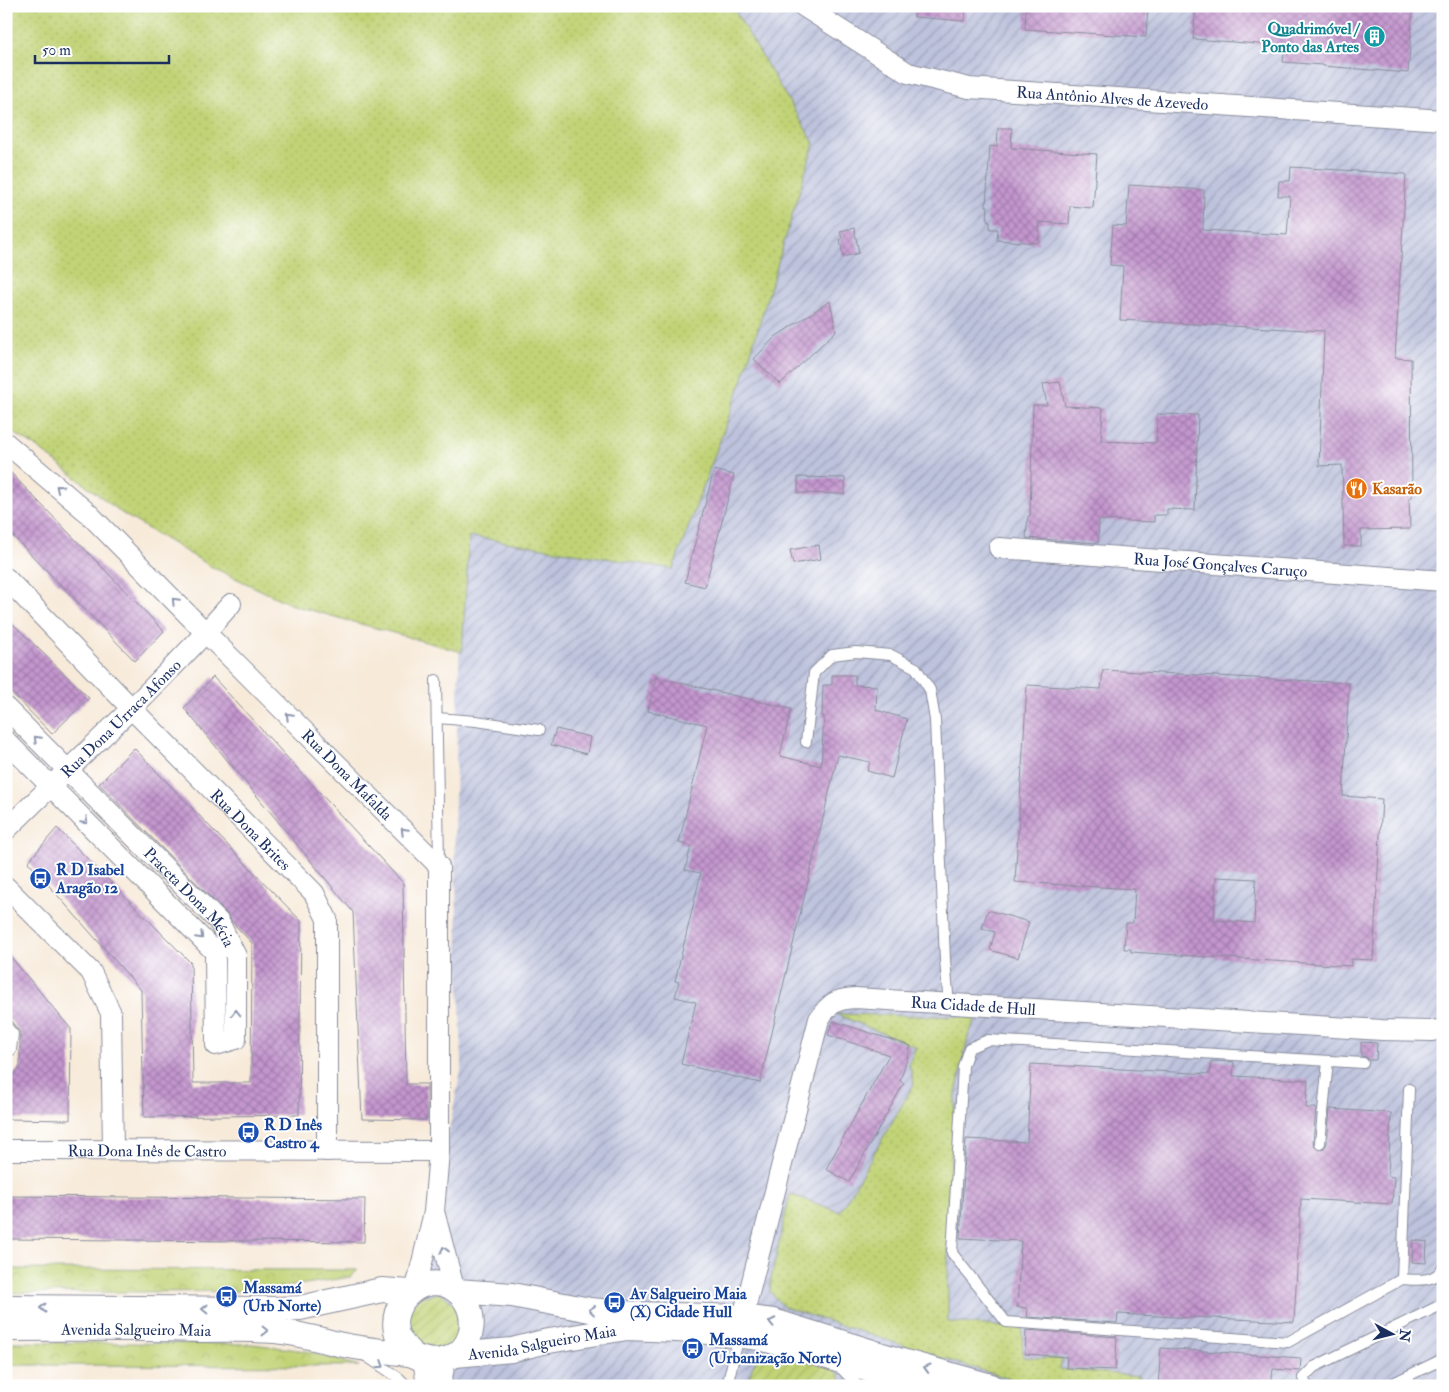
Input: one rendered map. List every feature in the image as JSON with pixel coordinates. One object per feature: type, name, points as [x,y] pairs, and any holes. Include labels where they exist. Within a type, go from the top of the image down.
[{"type":"street","name":"Rua Antônio Alves de Azevedo","points":[[803,6],[908,72],[969,88],[1443,120]]},
{"type":"street","name":"Rua Dona Mafalda","points":[[6,443],[88,513],[439,866]]},
{"type":"street","name":"Rua José Gonçalves Caruço","points":[[999,548],[1443,581]]},
{"type":"street","name":"Rua Dona Brites","points":[[6,578],[314,893],[327,919],[327,1152]]},
{"type":"street","name":"Rua Dona Urraca Afonso","points":[[6,830],[132,709],[206,633],[231,604]]},
{"type":"street","points":[[6,708],[68,770]]},
{"type":"street","points":[[6,741],[51,786]]},
{"type":"street","name":"Praceta Dona Mécia","points":[[51,786],[215,952],[216,1045],[236,1039],[236,956],[219,922],[68,770]]},
{"type":"street","points":[[427,1386],[418,1357],[404,1346],[398,1336],[395,1324],[397,1312],[402,1301],[413,1290],[434,1212],[439,1151],[439,866]]},
{"type":"street","points":[[6,887],[91,972],[111,1012],[113,1149]]},
{"type":"street","name":"Rua Cidade de Hull","points":[[742,1326],[762,1240],[819,1019],[834,1002],[856,998],[1419,1032],[1443,1029]]},
{"type":"street","name":"Rua Dona Inês de Castro","points":[[6,1150],[439,1151]]},
{"type":"street","points":[[434,1212],[455,1290]]},
{"type":"street","name":"Avenida Salgueiro Maia","points":[[6,1308],[300,1308],[382,1290],[413,1290],[425,1284],[435,1283],[455,1290],[470,1307],[472,1328],[469,1339],[463,1348],[451,1357]]},
{"type":"street","name":"Avenida Salgueiro Maia","points":[[455,1290],[512,1295],[599,1311],[742,1326],[760,1338],[920,1386]]},
{"type":"street","name":"Avenida Salgueiro Maia","points":[[6,1329],[170,1329],[275,1332],[352,1348],[435,1361],[451,1357],[512,1350],[543,1342],[627,1328],[699,1331],[773,1321],[895,1359],[991,1386]]},
{"type":"street","points":[[440,1386],[451,1357]]},
{"type":"lane","points":[[806,742],[814,673],[832,655],[856,652],[891,655],[916,668],[930,690],[935,720],[945,960],[949,1004]]},
{"type":"lane","points":[[436,680],[439,866]]},
{"type":"lane","points":[[437,718],[476,721],[538,730]]},
{"type":"lane","points":[[6,1026],[13,1034],[11,1050],[6,1050]]},
{"type":"lane","points":[[1362,1063],[988,1040],[969,1048],[963,1066],[952,1253],[1006,1322],[1288,1342],[1402,1279],[1425,1280],[1440,1272],[1443,1267]]},
{"type":"lane","points":[[1320,1142],[1328,1061]]},
{"type":"lane","points":[[1402,1279],[1409,1089]]},
{"type":"lane","points":[[1307,1386],[1304,1378],[1314,1367],[1443,1304]]},
{"type":"lane","points":[[728,1386],[742,1326]]},
{"type":"lane","points":[[352,1348],[384,1367],[407,1386]]},
{"type":"lane","points":[[831,1358],[856,1385]]},
{"type":"lane","points":[[1387,1386],[1443,1359]]},
{"type":"shaded area","points":[[732,6],[1443,6],[1443,1386],[438,1386],[421,1271],[462,1065],[454,828],[460,635],[469,536],[673,569],[744,375],[814,143]]},
{"type":"green space","points":[[6,6],[732,6],[814,143],[744,375],[673,569],[469,536],[462,652],[292,605],[212,567],[123,514],[38,448],[6,428]]},
{"type":"green space","points":[[836,1014],[976,1017],[968,1037],[956,1094],[948,1197],[948,1322],[1022,1328],[1023,1357],[1062,1359],[1060,1369],[1140,1376],[1139,1386],[1034,1386],[784,1307],[770,1292],[771,1279],[790,1194],[840,1212],[914,1084],[909,1063],[916,1047]]},
{"type":"green space","points":[[6,1269],[358,1270],[351,1277],[260,1291],[6,1293]]},
{"type":"green space","points":[[441,1293],[463,1311],[459,1337],[445,1347],[428,1348],[415,1340],[407,1326],[407,1319],[411,1307],[422,1296]]},
{"type":"green space","points":[[6,1342],[253,1344],[306,1351],[359,1366],[6,1365]]},
{"type":"green space","points":[[763,1352],[785,1354],[829,1364],[840,1375],[841,1386],[812,1386],[765,1379],[769,1386],[749,1386],[752,1368]]},
{"type":"building","points":[[914,6],[966,6],[965,21],[914,17]]},
{"type":"building","points":[[1026,6],[1148,6],[1146,37],[1025,29]]},
{"type":"building","points":[[1196,6],[1413,6],[1408,73],[1283,62],[1285,46],[1193,39]]},
{"type":"building","points":[[998,128],[1012,128],[1011,148],[1097,154],[1093,208],[1070,206],[1069,224],[1040,222],[1038,243],[997,240],[998,229],[990,229],[990,222],[987,221],[988,206],[986,206],[990,146],[997,147]]},
{"type":"building","points":[[1291,167],[1406,174],[1395,358],[1411,359],[1412,497],[1409,498],[1410,529],[1361,530],[1361,546],[1344,546],[1342,465],[1319,466],[1324,331],[1120,320],[1123,266],[1110,265],[1113,225],[1126,226],[1129,185],[1204,190],[1203,230],[1287,235],[1290,196],[1278,196],[1279,181],[1290,181]]},
{"type":"building","points":[[854,228],[859,253],[843,257],[840,231]]},
{"type":"building","points":[[830,301],[836,331],[780,384],[754,359],[775,337]]},
{"type":"building","points":[[1060,382],[1065,406],[1103,408],[1101,441],[1156,443],[1157,414],[1198,415],[1195,510],[1167,509],[1167,515],[1154,515],[1154,522],[1099,520],[1098,543],[1026,538],[1028,516],[1030,516],[1033,405],[1047,405],[1043,384]]},
{"type":"building","points":[[6,468],[164,631],[135,661],[6,529]]},
{"type":"building","points":[[714,470],[734,475],[705,587],[685,582]]},
{"type":"building","points":[[798,477],[845,478],[845,494],[798,493]]},
{"type":"building","points":[[819,545],[821,559],[793,564],[790,550]]},
{"type":"building","points":[[6,617],[89,698],[52,734],[6,687]]},
{"type":"building","points":[[1103,670],[1349,683],[1343,796],[1382,799],[1373,960],[1351,959],[1351,966],[1131,952],[1131,949],[1124,949],[1126,923],[1133,923],[1135,889],[1015,882],[1027,685],[1101,689]],"holes":[[[1216,877],[1256,879],[1254,923],[1214,920]]]},
{"type":"building","points":[[832,675],[855,675],[855,685],[877,686],[876,710],[907,719],[892,778],[867,771],[870,762],[838,755],[760,1083],[681,1064],[696,1002],[675,997],[679,982],[675,981],[701,873],[685,870],[691,846],[679,843],[707,725],[648,711],[656,677],[791,709],[780,756],[821,766],[824,716],[822,716],[823,685],[832,685]]},
{"type":"building","points":[[213,677],[403,883],[406,1084],[427,1084],[427,1120],[362,1119],[353,912],[184,708]]},
{"type":"building","points":[[556,729],[590,737],[587,754],[551,745]]},
{"type":"building","points":[[134,748],[301,921],[299,1115],[144,1117],[141,990],[28,862],[57,828],[191,963],[193,1083],[251,1083],[252,943],[227,914],[99,784]]},
{"type":"building","points":[[988,910],[1029,922],[1018,958],[990,950],[995,932],[982,928]]},
{"type":"building","points":[[6,951],[71,1029],[70,1120],[6,1119],[6,1078],[11,1078],[20,1067],[20,1032],[11,1021],[6,1019]]},
{"type":"building","points":[[833,1021],[911,1046],[900,1081],[904,1083],[849,1182],[826,1169],[889,1055],[828,1035]]},
{"type":"building","points":[[1361,1042],[1377,1043],[1376,1060],[1369,1060],[1361,1056]]},
{"type":"building","points":[[1211,1061],[1234,1062],[1233,1076],[1308,1080],[1306,1108],[1316,1108],[1313,1143],[1319,1150],[1323,1149],[1327,1144],[1330,1109],[1391,1113],[1388,1176],[1394,1177],[1392,1204],[1301,1199],[1294,1322],[1118,1314],[1117,1323],[1027,1317],[1028,1308],[1017,1307],[1021,1241],[960,1238],[966,1139],[1027,1142],[1031,1064],[1210,1074]]},
{"type":"building","points":[[6,1196],[365,1199],[364,1242],[6,1239]]},
{"type":"building","points":[[1413,1240],[1427,1242],[1426,1263],[1412,1262]]},
{"type":"building","points":[[1026,1330],[1117,1337],[1115,1370],[1066,1368],[1067,1357],[1025,1354]]},
{"type":"building","points":[[1161,1348],[1301,1358],[1300,1371],[1273,1369],[1271,1386],[1158,1386]]},
{"type":"place","name":"Quadrimóvel / Ponto das Artes","points":[[1375,37]]},
{"type":"place","name":"Kasarão","points":[[1356,488]]},
{"type":"place","name":"R D Isabel Aragão 12","points":[[40,878]]},
{"type":"place","name":"R D Inês Castro 4","points":[[248,1133]]},
{"type":"place","name":"Massamá (Urb Norte)","points":[[227,1296]]},
{"type":"place","name":"Av Salgueiro Maia (X) Cidade Hull","points":[[614,1302]]},
{"type":"place","name":"Massamá (Urbanização Norte)","points":[[693,1348]]}]
